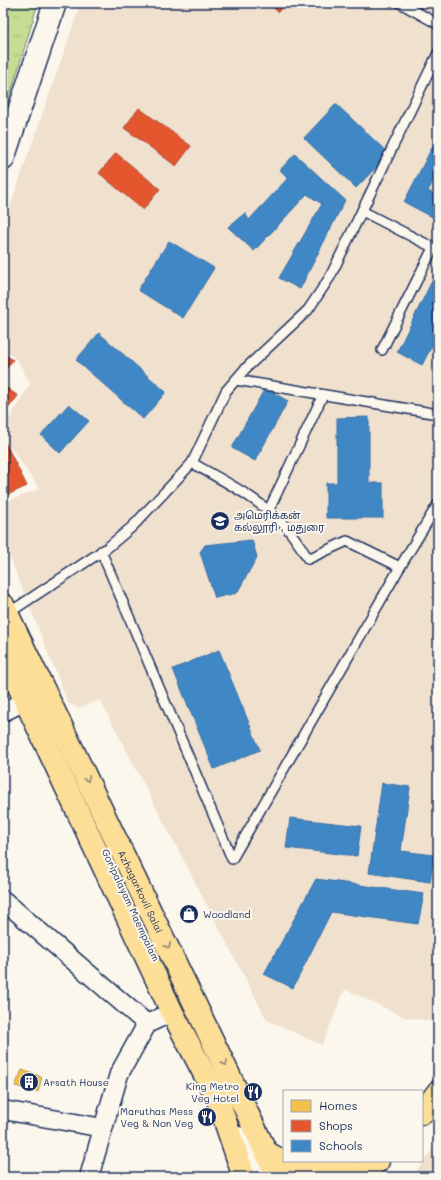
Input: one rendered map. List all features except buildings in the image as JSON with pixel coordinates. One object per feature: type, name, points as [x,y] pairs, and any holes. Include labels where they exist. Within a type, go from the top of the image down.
[{"type":"main road","name":"Azhagarkovil Salai","points":[[4,617],[278,1177]]},
{"type":"main road","points":[[3,653],[172,1012],[218,1100],[244,1177]]},
{"type":"main road","points":[[423,1112],[438,1092]]},
{"type":"main road","points":[[266,1152],[283,1162]]},
{"type":"main road","points":[[283,1162],[292,1167],[322,1172],[347,1162]]},
{"type":"main road","points":[[360,1177],[377,1162]]},
{"type":"street","points":[[3,159],[54,3]]},
{"type":"street","name":"Goripalayam Maempalam","points":[[4,617],[258,1177]]},
{"type":"street","points":[[3,712],[26,701]]},
{"type":"street","points":[[3,900],[147,1024]]},
{"type":"street","points":[[89,1177],[119,1074],[147,1024],[172,1012]]},
{"type":"street","points":[[3,1110],[103,1128]]},
{"type":"lane","points":[[400,3],[438,24]]},
{"type":"lane","points":[[4,617],[101,551],[133,526],[192,463],[226,391],[245,369],[308,310],[330,276],[438,53]]},
{"type":"lane","points":[[362,211],[436,249],[382,350]]},
{"type":"lane","points":[[236,380],[438,414]]},
{"type":"lane","points":[[268,512],[323,395]]},
{"type":"lane","points":[[192,463],[222,480],[268,512],[290,532],[308,559],[347,540],[400,567]]},
{"type":"lane","points":[[101,551],[232,859],[400,567],[438,504]]},
{"type":"shaded area","name":"அமெரிக்கன் கல்லூரி , மதுரை","points":[[81,3],[438,3],[438,1022],[404,1017],[345,989],[322,1045],[267,1020],[100,700],[78,708],[68,703],[3,540],[3,503],[40,489],[3,437],[3,429],[30,384],[18,361],[3,348],[3,227]]},
{"type":"shaded area","points":[[438,1142],[438,1177],[412,1177]]},
{"type":"green space","points":[[3,3],[38,3],[3,119]]},
{"type":"place","name":"அமெரிக்கன் கல்லூரி , மதுரை","points":[[220,521]]},
{"type":"place","name":"Woodland","points":[[189,914]]},
{"type":"place","name":"Arsath House","points":[[29,1082]]},
{"type":"place","name":"King Metro Veg Hotel","points":[[253,1092]]},
{"type":"place","name":"Maruthas Mess Veg & Non Veg","points":[[207,1117]]}]
